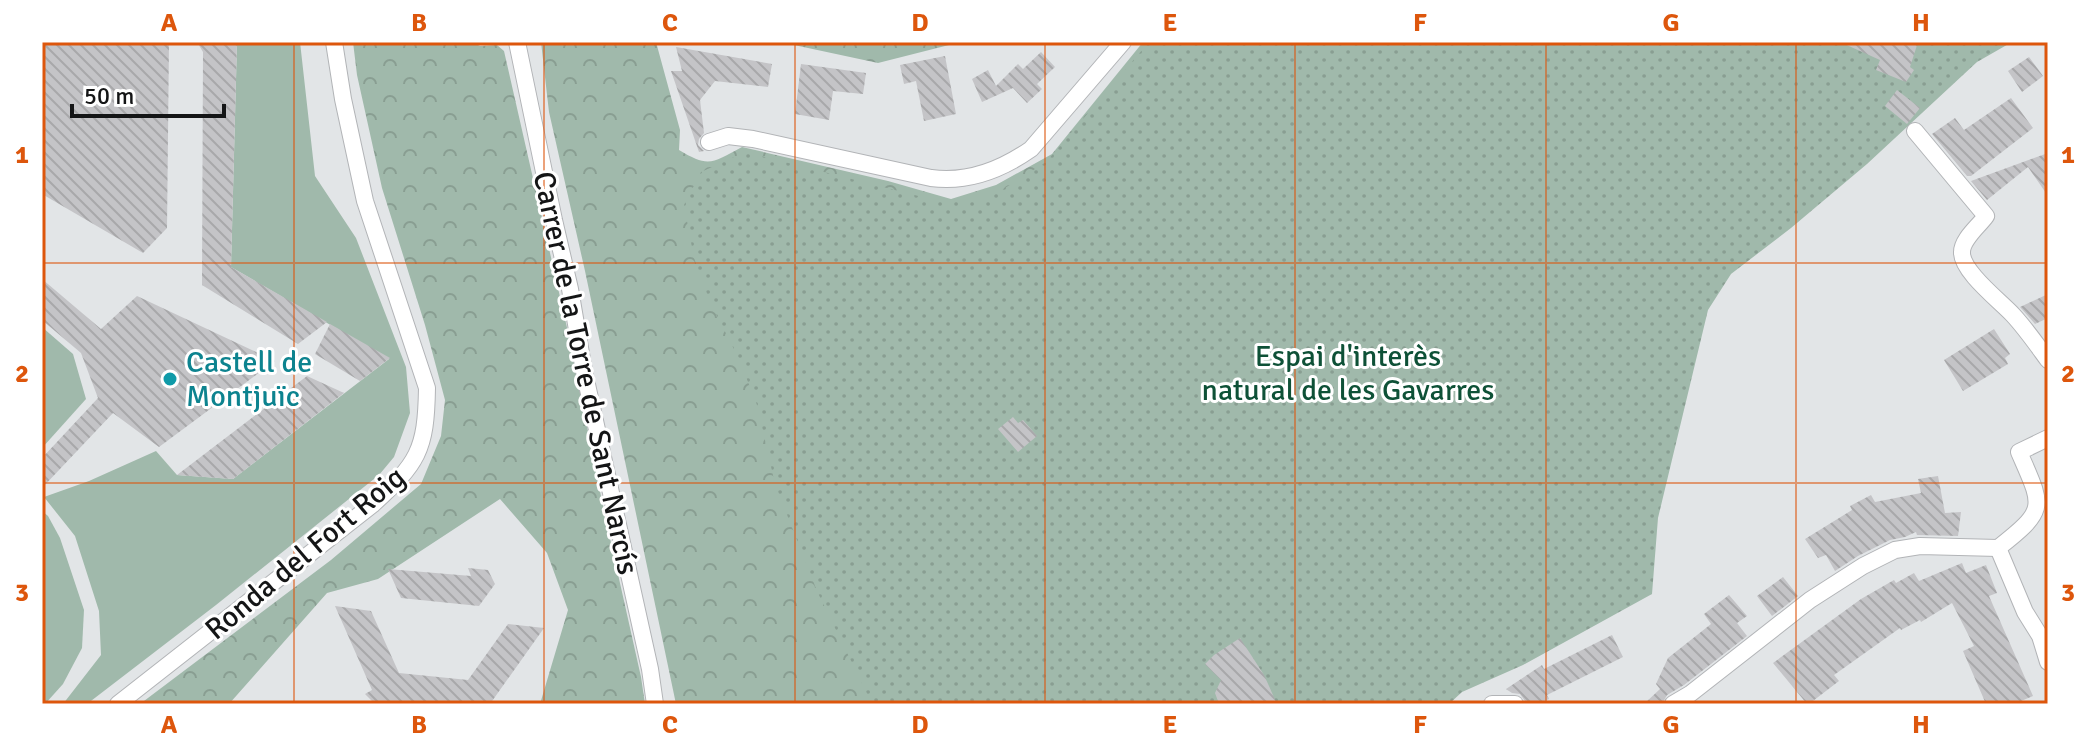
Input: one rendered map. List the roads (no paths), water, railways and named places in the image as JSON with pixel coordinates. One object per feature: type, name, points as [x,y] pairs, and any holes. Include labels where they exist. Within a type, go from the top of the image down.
[{"type":"street","name":"Ronda del Fort Roig","points":[[118,704],[372,505],[412,464],[423,440],[427,388],[365,201],[334,42]]},
{"type":"street","name":"Carrer de la Torre de Sant Narcís","points":[[517,42],[655,704]]},
{"type":"street","points":[[709,142],[728,136],[753,139],[931,178],[965,179],[1016,160],[1031,149],[1123,42]]},
{"type":"street","points":[[1915,131],[1986,216],[1963,246],[1961,255],[1964,263],[2010,312],[2048,360]]},
{"type":"street","points":[[1673,704],[1810,600],[1863,566],[1895,550],[1920,546],[1998,548],[2017,533],[2037,508],[2038,496],[2019,452],[2048,438]]},
{"type":"street","points":[[1998,548],[2025,612],[2040,636],[2048,662]]},
{"type":"street","points":[[1492,704],[1515,704]]},
{"type":"place","name":"Castell de Montjuïc","points":[[170,379]]},
{"type":"park label","name":"Espai d'interès natural de les Gavarres","points":[[1348,373]]}]
